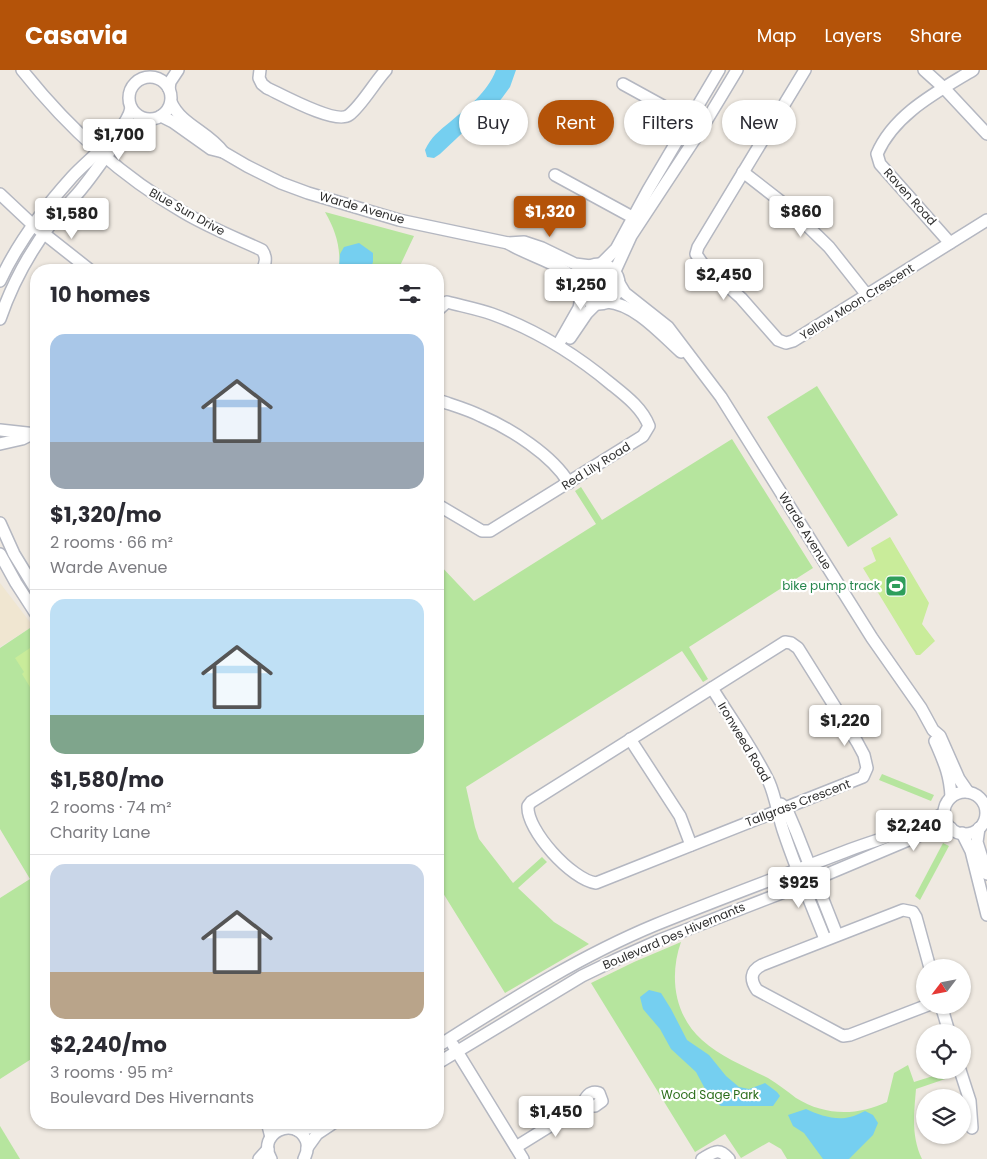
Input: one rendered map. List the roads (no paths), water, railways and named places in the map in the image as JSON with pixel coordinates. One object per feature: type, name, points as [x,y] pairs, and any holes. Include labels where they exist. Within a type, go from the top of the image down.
[{"type":"street","name":"Blue Sun Drive","points":[[22,70],[58,113],[101,155],[137,183],[185,213],[262,250],[266,258],[265,264]]},
{"type":"street","points":[[156,78],[168,70]]},
{"type":"street","points":[[131,108],[144,119],[151,120],[161,116],[171,102],[170,82],[178,70]]},
{"type":"street","points":[[260,70],[259,78],[267,88],[324,114],[343,118],[349,115],[386,70]]},
{"type":"street","points":[[701,100],[720,70]]},
{"type":"street","points":[[712,111],[737,70]]},
{"type":"street","name":"Yellow Moon Crescent","points":[[805,70],[698,247],[696,254],[702,264],[741,298],[778,340],[786,343],[794,341],[987,220]]},
{"type":"street","points":[[924,70],[944,88],[987,134]]},
{"type":"street","points":[[944,88],[973,70]]},
{"type":"street","points":[[101,155],[126,121],[131,108],[129,95],[135,84],[144,78],[156,78],[169,89]]},
{"type":"street","points":[[623,84],[652,100]]},
{"type":"street","name":"Raven Road","points":[[944,88],[904,116],[881,143],[876,154],[880,164],[950,243]]},
{"type":"street","name":"Warde Avenue","points":[[171,102],[178,114],[216,142],[223,152]]},
{"type":"street","name":"Warde Avenue","points":[[161,116],[174,122],[211,149],[223,152],[281,183],[308,193],[399,220],[508,243],[524,242],[542,248],[575,264],[596,265]]},
{"type":"street","points":[[0,319],[38,230],[71,177],[101,155],[132,126],[144,119]]},
{"type":"street","points":[[560,347],[579,308],[580,276],[585,270],[596,265],[616,249],[675,145]]},
{"type":"street","points":[[614,272],[631,236],[691,145]]},
{"type":"street","points":[[743,172],[788,207],[822,240],[867,295]]},
{"type":"street","points":[[554,175],[634,218]]},
{"type":"street","points":[[0,194],[38,230],[82,264]]},
{"type":"street","points":[[0,280],[15,253],[38,230]]},
{"type":"street","name":"Warde Avenue","points":[[508,243],[522,252],[558,267],[571,275],[581,289]]},
{"type":"street","points":[[560,347],[586,313],[617,292],[619,283],[614,272],[608,266],[596,265]]},
{"type":"street","name":"Warde Avenue","points":[[619,283],[626,293],[668,327],[725,404],[872,638],[922,708],[933,730],[934,740],[951,783],[951,797]]},
{"type":"street","points":[[581,289],[591,302],[602,302]]},
{"type":"street","name":"Red Lily Road","points":[[444,304],[447,302],[490,313],[524,327],[560,347],[628,397],[644,414],[649,426],[643,436],[490,531],[482,531],[444,508]]},
{"type":"street","name":"Warde Avenue","points":[[602,302],[617,303],[629,309],[691,358]]},
{"type":"street","points":[[444,402],[481,416],[516,434],[564,474],[569,483]]},
{"type":"street","points":[[0,430],[30,434]]},
{"type":"street","points":[[0,444],[30,436]]},
{"type":"street","points":[[0,523],[14,554],[30,579]]},
{"type":"street","points":[[0,554],[30,604]]},
{"type":"street","points":[[23,593],[30,590]]},
{"type":"street","name":"Tallgrass Crescent","points":[[785,642],[791,643],[798,648],[857,742],[864,755],[867,768],[863,777],[602,881],[591,882],[549,849],[534,826],[528,812],[528,806],[531,802],[630,738],[785,642]]},
{"type":"street","name":"Ironweed Road","points":[[712,688],[764,774],[781,810],[796,832],[837,935]]},
{"type":"street","name":"Warde Avenue","points":[[933,730],[940,736],[959,779],[968,792]]},
{"type":"street","points":[[630,738],[680,816],[691,845]]},
{"type":"street","points":[[979,828],[971,832],[962,833],[951,828],[944,813],[946,804],[951,797],[962,792],[968,792],[983,798],[986,814],[979,828],[977,842],[987,874]]},
{"type":"street","name":"Ironweed Road","points":[[781,810],[798,870],[825,940]]},
{"type":"street","name":"Boulevard Des Hivernants","points":[[444,1042],[582,959],[655,925],[922,824],[944,813]]},
{"type":"street","name":"Boulevard Des Hivernants","points":[[444,1059],[597,968],[645,946],[815,880],[925,833],[951,828]]},
{"type":"street","points":[[962,833],[971,852],[987,915]]},
{"type":"street","points":[[916,1009],[844,1036],[756,990],[751,980],[757,967],[903,910],[913,912],[916,917],[928,959]]},
{"type":"street","points":[[450,1039],[523,1159]]},
{"type":"street","points":[[963,1079],[970,1101],[972,1128]]},
{"type":"street","points":[[516,1147],[582,1106]]},
{"type":"street","points":[[259,1159],[270,1154],[271,1137],[268,1129]]},
{"type":"street","points":[[271,1137],[283,1129]]},
{"type":"street","points":[[291,1129],[303,1136],[306,1155]]},
{"type":"street","points":[[306,1155],[310,1142],[324,1129]]},
{"type":"street","points":[[702,1159],[717,1151],[723,1152],[727,1159]]},
{"type":"water","points":[[496,70],[516,70],[510,87],[500,100],[476,100],[488,86]]},
{"type":"water","points":[[459,114],[459,136],[434,158],[427,157],[425,150],[427,145],[439,131]]},
{"type":"water","points":[[359,243],[373,253],[372,264],[339,264],[340,254],[344,247]]},
{"type":"water","points":[[649,990],[661,993],[687,1040],[709,1055],[726,1076],[739,1087],[749,1089],[765,1083],[777,1092],[780,1096],[773,1106],[721,1106],[710,1098],[696,1072],[671,1049],[660,1029],[643,1009],[640,997]]},
{"type":"water","points":[[806,1109],[833,1118],[852,1117],[865,1111],[873,1115],[878,1123],[873,1135],[849,1159],[823,1159],[804,1133],[793,1126],[788,1115]]},
{"type":"place","name":"bike pump track","points":[[896,586]]},
{"type":"park label","name":"Wood Sage Park","points":[[710,1095]]}]
